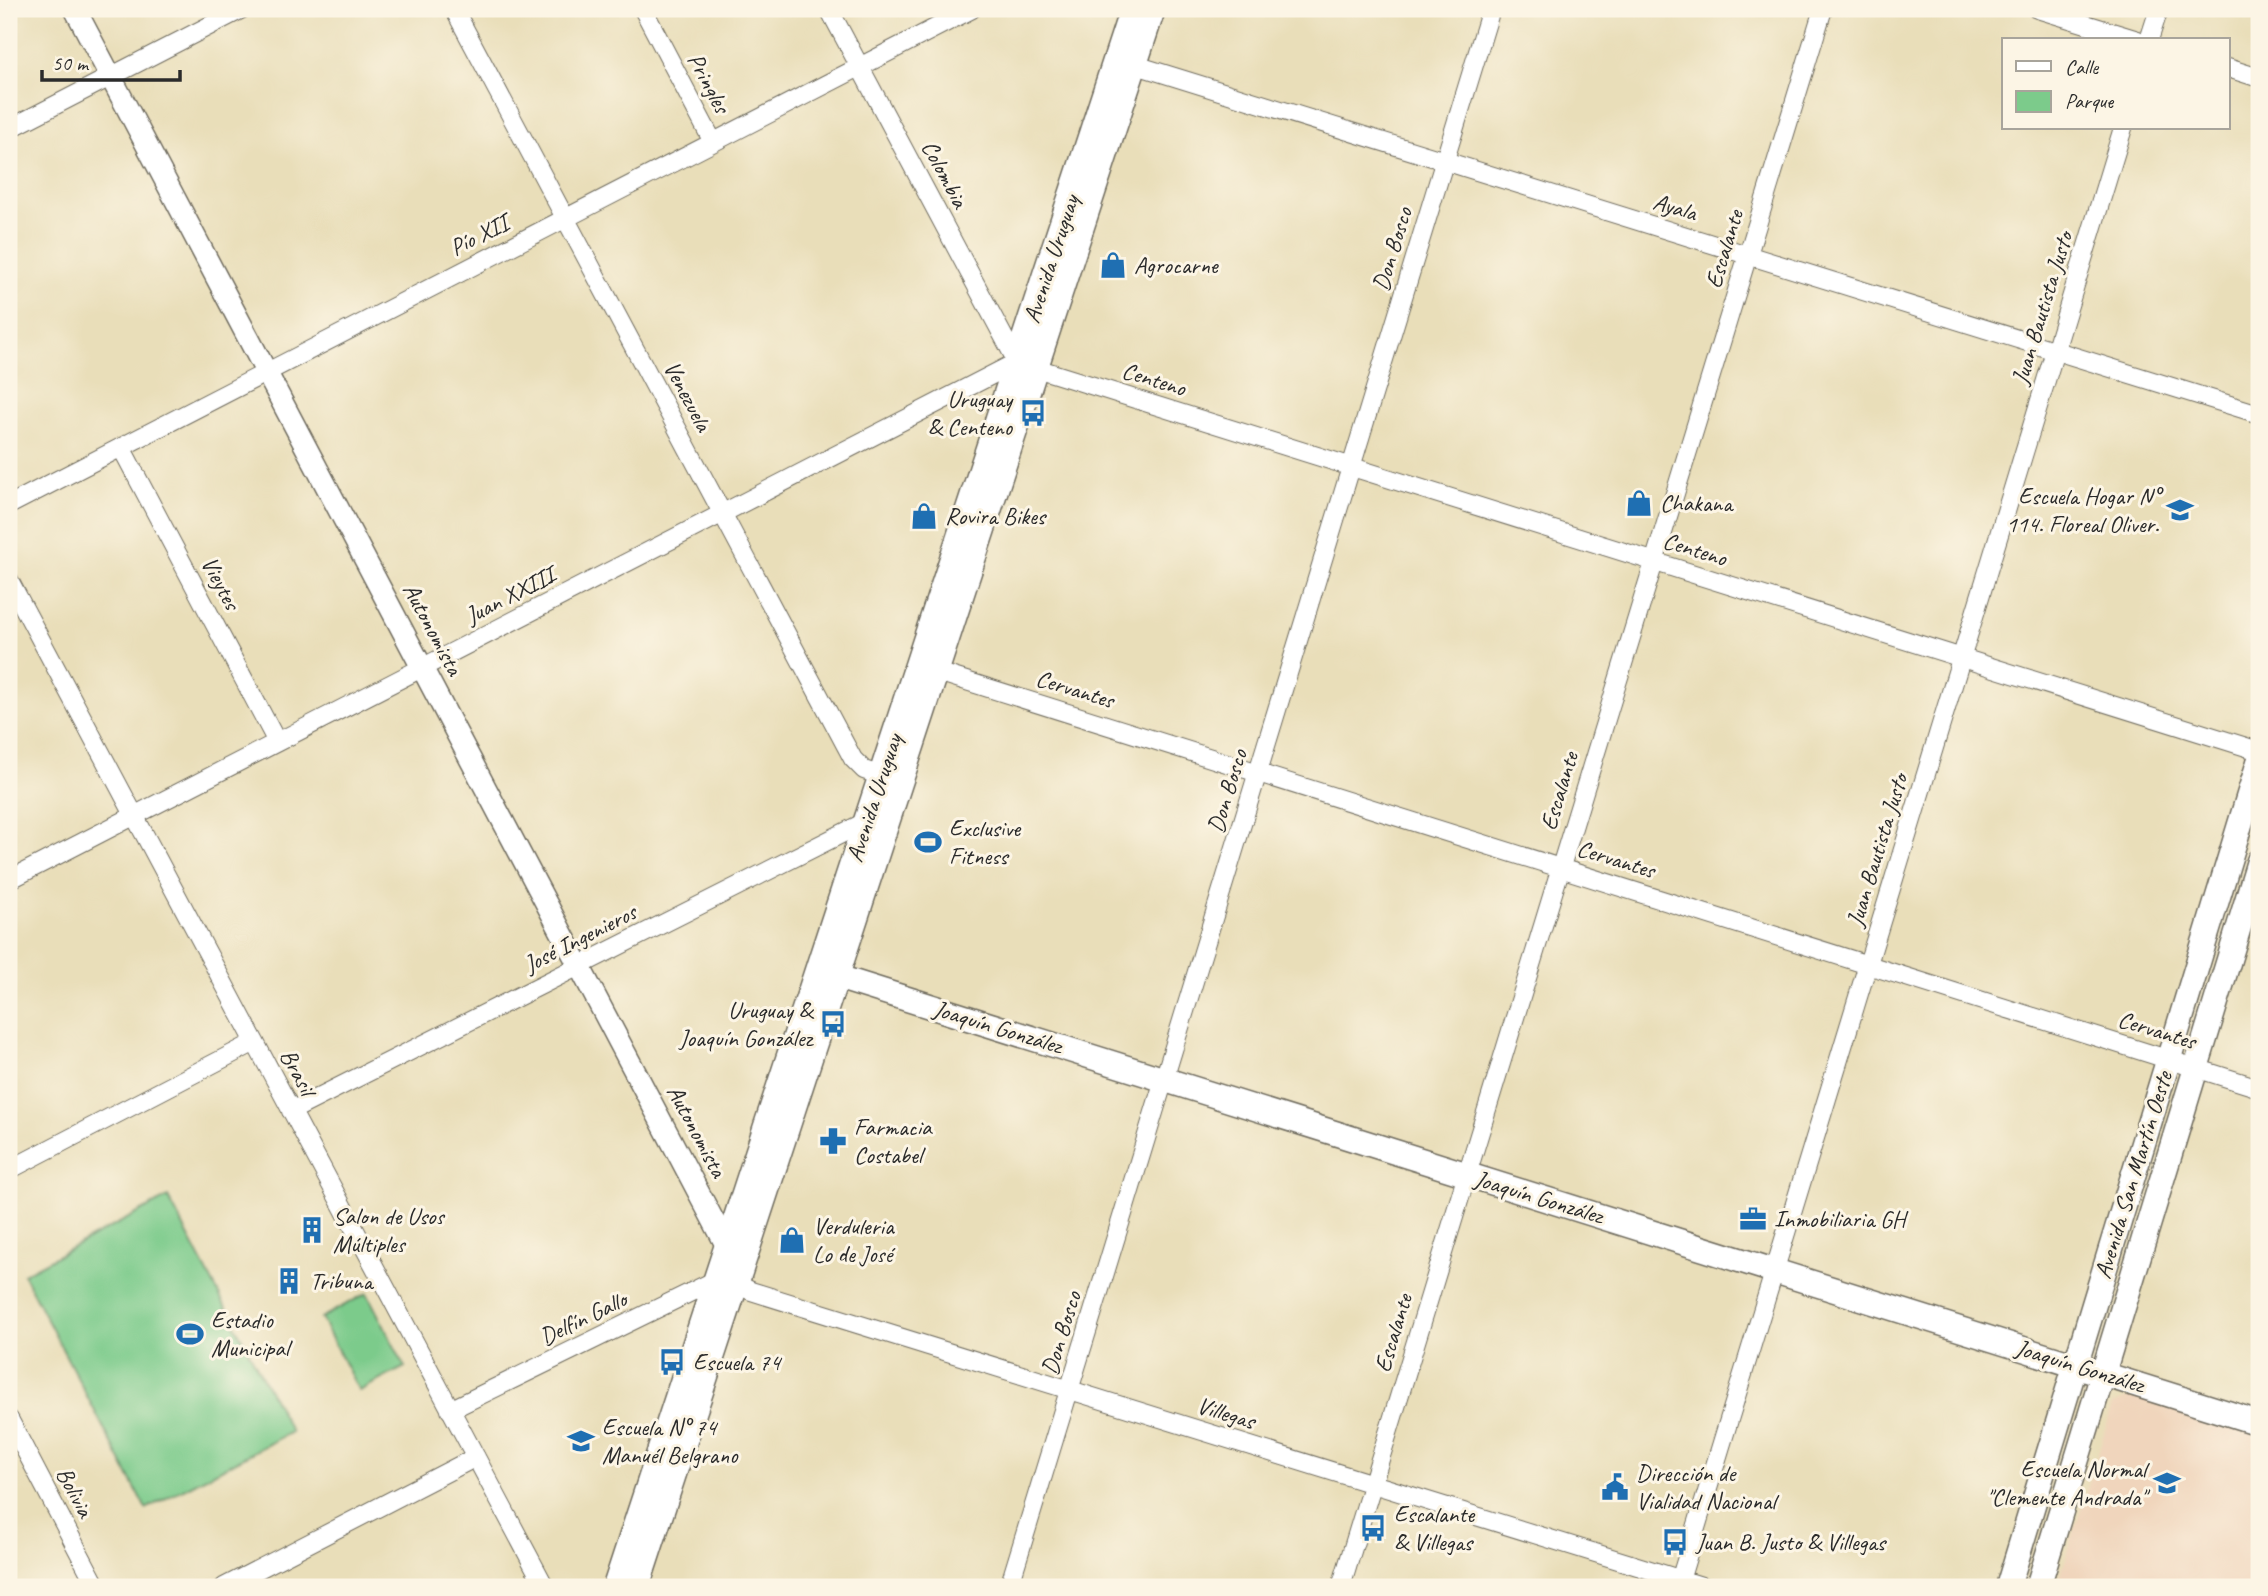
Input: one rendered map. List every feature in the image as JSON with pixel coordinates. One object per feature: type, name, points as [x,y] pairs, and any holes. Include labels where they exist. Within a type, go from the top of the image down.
[{"type":"main road","name":"Avenida Uruguay","points":[[625,1586],[1125,61],[1133,9]]},
{"type":"main road","name":"Avenida Uruguay","points":[[1125,61],[1152,9]]},
{"type":"main road","name":"Avenida San Martín Oeste","points":[[2008,1587],[2259,762]]},
{"type":"main road","name":"Avenida San Martín Oeste","points":[[2038,1587],[2259,861]]},
{"type":"main road","name":"Avenida Uruguay","points":[[727,1278],[728,1245],[827,973]]},
{"type":"main road","name":"Joaquín González","points":[[827,973],[2259,1423]]},
{"type":"street","name":"Autonomista","points":[[75,9],[728,1245]]},
{"type":"street","points":[[9,129],[242,9]]},
{"type":"street","name":"Venezuela","points":[[454,9],[853,759],[864,770],[890,779]]},
{"type":"street","name":"Pringles","points":[[643,9],[713,142]]},
{"type":"street","name":"Colombia","points":[[830,9],[1026,365]]},
{"type":"street","name":"Pío XII","points":[[9,505],[972,9]]},
{"type":"street","name":"Don Bosco","points":[[1009,1587],[1491,9]]},
{"type":"street","name":"Escalante","points":[[1341,1587],[1823,9]]},
{"type":"street","points":[[2038,9],[2132,38]]},
{"type":"street","points":[[2150,38],[2159,9]]},
{"type":"street","name":"Ayala","points":[[1125,61],[2259,414]]},
{"type":"street","points":[[2230,69],[2259,78]]},
{"type":"street","name":"Juan Bautista Justo","points":[[1679,1583],[2122,130]]},
{"type":"street","name":"Centeno","points":[[1026,365],[2259,751]]},
{"type":"street","name":"Juan XXIII","points":[[9,880],[723,513],[1026,365]]},
{"type":"street","name":"Vieytes","points":[[121,447],[277,742]]},
{"type":"street","name":"Brasil","points":[[9,580],[545,1587]]},
{"type":"street","name":"Cervantes","points":[[927,668],[2259,1087]]},
{"type":"street","name":"José Ingenieros","points":[[291,1111],[879,815]]},
{"type":"street","points":[[9,1170],[255,1042]]},
{"type":"street","name":"Villegas","points":[[727,1278],[751,1291],[1373,1484],[1679,1583],[1705,1587]]},
{"type":"street","name":"Delfín Gallo","points":[[450,1410],[727,1278]]},
{"type":"street","name":"Bolivia","points":[[9,1419],[97,1587]]},
{"type":"street","points":[[224,1587],[476,1457]]},
{"type":"shaded area","name":"Escuela Normal \"Clemente Andrada\"","points":[[2132,1396],[2259,1435],[2259,1587],[2057,1587],[2113,1404]]},
{"type":"green space","points":[[168,1197],[291,1432],[146,1509],[23,1274]]},
{"type":"green space","points":[[367,1293],[405,1367],[359,1391],[321,1318]]},
{"type":"place","name":"Agrocarne","points":[[1113,265]]},
{"type":"place","name":"Uruguay & Centeno","points":[[1033,413]]},
{"type":"place","name":"Chakana","points":[[1639,503]]},
{"type":"place","name":"Escuela Hogar N° 114. Floreal Oliver.","points":[[2180,510]]},
{"type":"place","name":"Rovira Bikes","points":[[924,516]]},
{"type":"place","name":"Exclusive Fitness","points":[[928,842]]},
{"type":"place","name":"Uruguay & Joaquín González","points":[[833,1024]]},
{"type":"place","name":"Farmacia Costabel","points":[[833,1141]]},
{"type":"place","name":"Inmobiliaria GH","points":[[1753,1219]]},
{"type":"place","name":"Salon de Usos Múltiples","points":[[312,1230]]},
{"type":"place","name":"Verduleria Lo de José","points":[[792,1240]]},
{"type":"place","name":"Tribuna","points":[[289,1281]]},
{"type":"place","name":"Estadio Municipal","points":[[190,1334]]},
{"type":"place","name":"Escuela 74","points":[[672,1362]]},
{"type":"place","name":"Escuela N° 74 Manuél Belgrano","points":[[581,1441]]},
{"type":"place","name":"Escuela Normal \"Clemente Andrada\"","points":[[2167,1483]]},
{"type":"place","name":"Dirección de Vialidad Nacional","points":[[1615,1487]]},
{"type":"place","name":"Escalante & Villegas","points":[[1373,1528]]},
{"type":"place","name":"Juan B. Justo & Villegas","points":[[1675,1542]]}]
